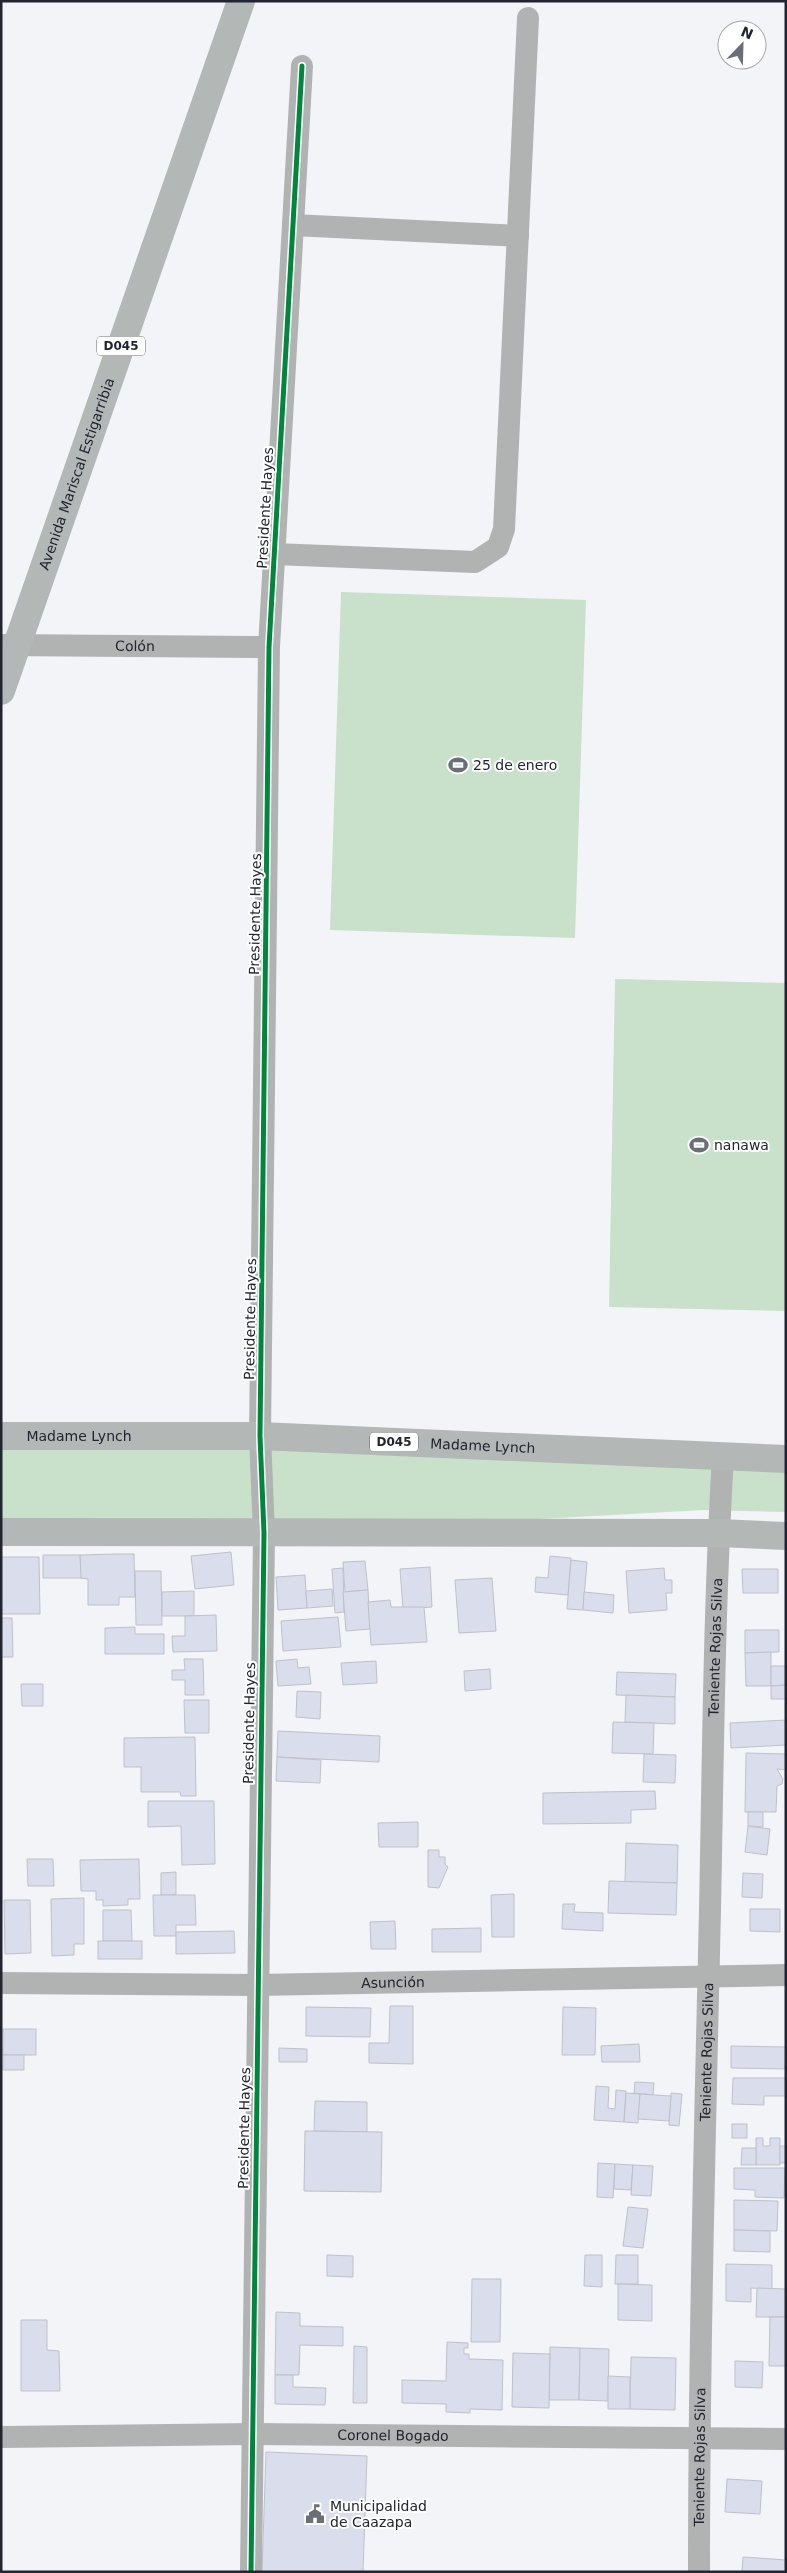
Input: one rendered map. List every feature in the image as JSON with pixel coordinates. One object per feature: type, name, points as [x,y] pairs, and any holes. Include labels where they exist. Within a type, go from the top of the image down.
[{"type":"main road","name":"Avenida Mariscal Estigarribia","points":[[1,691],[10,644],[241,1]]},
{"type":"main road","name":"Madame Lynch","points":[[1,1436],[260,1436],[786,1459]]},
{"type":"main road","points":[[1,1532],[719,1533],[786,1536]]},
{"type":"street","points":[[274,554],[475,562],[498,547],[504,529],[528,18]]},
{"type":"street","name":"Presidente Hayes","points":[[251,2572],[264,1533],[260,1436],[269,647],[302,66]]},
{"type":"street","points":[[293,225],[518,236]]},
{"type":"street","name":"Colón","points":[[10,644],[269,647]]},
{"type":"street","name":"Teniente Rojas Silva","points":[[699,2572],[699,2438],[708,1975],[719,1533],[723,1456]]},
{"type":"street","name":"Asunción","points":[[1,1983],[257,1985],[786,1975]]},
{"type":"street","name":"Coronel Bogado","points":[[1,2436],[253,2434],[786,2439]]},
{"type":"green space","name":"25 de enero","points":[[341,592],[586,600],[575,938],[330,930]]},
{"type":"green space","name":"nanawa","points":[[615,979],[786,983],[786,1311],[609,1307]]},
{"type":"green space","points":[[247,1444],[786,1472],[786,1512],[704,1510],[248,1535],[1,1538],[1,1448]]},
{"type":"building","points":[[231,1552],[234,1585],[195,1589],[191,1556]]},
{"type":"building","points":[[134,1554],[135,1597],[119,1597],[119,1605],[88,1605],[88,1579],[80,1578],[80,1555]]},
{"type":"building","points":[[43,1555],[80,1555],[81,1578],[43,1578]]},
{"type":"building","points":[[550,1556],[571,1558],[568,1595],[535,1592],[536,1577],[548,1578]]},
{"type":"building","points":[[1,1557],[39,1557],[40,1614],[1,1614]]},
{"type":"building","points":[[571,1560],[587,1562],[583,1610],[567,1609]]},
{"type":"building","points":[[365,1561],[368,1590],[345,1592],[343,1562]]},
{"type":"building","points":[[430,1567],[432,1607],[403,1609],[400,1569]]},
{"type":"building","points":[[343,1568],[344,1612],[335,1613],[332,1569]]},
{"type":"building","points":[[664,1568],[665,1580],[672,1580],[672,1593],[666,1593],[667,1610],[629,1613],[626,1571]]},
{"type":"building","points":[[742,1569],[778,1569],[778,1593],[743,1593]]},
{"type":"building","points":[[135,1571],[161,1571],[162,1625],[136,1625]]},
{"type":"building","points":[[305,1575],[307,1608],[278,1610],[276,1577]]},
{"type":"building","points":[[492,1578],[496,1631],[459,1633],[455,1580]]},
{"type":"building","points":[[332,1589],[333,1606],[307,1608],[306,1591]]},
{"type":"building","points":[[368,1590],[370,1629],[346,1631],[343,1592]]},
{"type":"building","points":[[194,1591],[194,1616],[162,1616],[162,1592]]},
{"type":"building","points":[[584,1592],[614,1595],[613,1613],[583,1610]]},
{"type":"building","points":[[390,1600],[391,1607],[424,1607],[427,1642],[371,1645],[368,1602]]},
{"type":"building","points":[[216,1615],[217,1651],[173,1652],[172,1636],[185,1636],[185,1616]]},
{"type":"building","points":[[338,1617],[341,1647],[283,1651],[281,1621]]},
{"type":"building","points":[[1,1618],[12,1618],[13,1657],[1,1657]]},
{"type":"building","points":[[135,1627],[135,1634],[164,1634],[164,1654],[105,1654],[105,1628]]},
{"type":"building","points":[[745,1630],[779,1630],[779,1652],[745,1653]]},
{"type":"building","points":[[771,1652],[771,1686],[746,1686],[745,1653]]},
{"type":"building","points":[[184,1659],[203,1659],[204,1695],[185,1695],[185,1680],[172,1680],[172,1670],[185,1670]]},
{"type":"building","points":[[297,1659],[298,1668],[309,1667],[311,1684],[278,1686],[276,1661]]},
{"type":"building","points":[[376,1661],[377,1683],[343,1685],[341,1663]]},
{"type":"building","points":[[771,1666],[786,1666],[786,1685],[771,1686]]},
{"type":"building","points":[[490,1669],[491,1689],[465,1691],[464,1671]]},
{"type":"building","points":[[617,1672],[676,1674],[675,1697],[616,1695]]},
{"type":"building","points":[[21,1684],[43,1684],[43,1706],[22,1706]]},
{"type":"building","points":[[786,1685],[786,1699],[771,1699],[771,1686]]},
{"type":"building","points":[[297,1691],[321,1692],[320,1719],[296,1717]]},
{"type":"building","points":[[626,1695],[675,1697],[675,1724],[625,1722]]},
{"type":"building","points":[[184,1700],[209,1700],[209,1733],[185,1733]]},
{"type":"building","points":[[786,1720],[786,1745],[731,1748],[730,1723]]},
{"type":"building","points":[[613,1722],[654,1723],[653,1754],[612,1753]]},
{"type":"building","points":[[278,1731],[380,1736],[379,1762],[277,1757]]},
{"type":"building","points":[[195,1737],[196,1796],[181,1796],[180,1792],[141,1792],[141,1767],[124,1767],[124,1738]]},
{"type":"building","points":[[746,1753],[786,1754],[786,1770],[777,1769],[783,1779],[782,1784],[777,1786],[776,1812],[745,1812]]},
{"type":"building","points":[[644,1754],[676,1755],[675,1783],[643,1782]]},
{"type":"building","points":[[277,1757],[321,1760],[320,1783],[276,1781]]},
{"type":"building","points":[[655,1791],[656,1809],[631,1810],[631,1823],[543,1824],[543,1793]]},
{"type":"building","points":[[148,1801],[214,1801],[215,1864],[182,1865],[181,1826],[148,1827]]},
{"type":"building","points":[[748,1812],[763,1812],[763,1827],[748,1826]]},
{"type":"building","points":[[418,1822],[418,1847],[379,1847],[378,1823]]},
{"type":"building","points":[[748,1826],[770,1829],[767,1855],[745,1852]]},
{"type":"building","points":[[626,1843],[678,1845],[677,1883],[625,1882]]},
{"type":"building","points":[[428,1850],[439,1850],[439,1857],[445,1857],[445,1864],[448,1867],[439,1888],[428,1887]]},
{"type":"building","points":[[27,1859],[53,1859],[54,1886],[28,1886]]},
{"type":"building","points":[[139,1859],[140,1899],[128,1899],[128,1905],[103,1906],[103,1900],[96,1900],[96,1891],[81,1891],[80,1860]]},
{"type":"building","points":[[176,1872],[176,1895],[161,1895],[161,1873]]},
{"type":"building","points":[[743,1873],[763,1874],[762,1898],[742,1897]]},
{"type":"building","points":[[609,1881],[677,1883],[676,1915],[608,1913]]},
{"type":"building","points":[[514,1894],[514,1937],[492,1937],[491,1895]]},
{"type":"building","points":[[153,1895],[195,1895],[196,1925],[176,1925],[176,1936],[154,1936]]},
{"type":"building","points":[[84,1898],[84,1944],[74,1944],[74,1955],[52,1956],[51,1899]]},
{"type":"building","points":[[4,1900],[30,1900],[31,1953],[5,1954]]},
{"type":"building","points":[[563,1904],[575,1904],[574,1912],[603,1913],[603,1931],[562,1929]]},
{"type":"building","points":[[750,1909],[780,1909],[780,1932],[750,1931]]},
{"type":"building","points":[[103,1910],[131,1910],[132,1941],[103,1941]]},
{"type":"building","points":[[395,1921],[396,1949],[371,1949],[370,1922]]},
{"type":"building","points":[[481,1928],[481,1952],[432,1952],[432,1929]]},
{"type":"building","points":[[234,1931],[235,1953],[176,1954],[176,1932]]},
{"type":"building","points":[[98,1941],[142,1941],[142,1959],[98,1959]]},
{"type":"building","points":[[390,2006],[413,2006],[413,2064],[369,2063],[369,2043],[389,2043]]},
{"type":"building","points":[[306,2007],[371,2008],[370,2037],[306,2036]]},
{"type":"building","points":[[563,2007],[596,2008],[595,2055],[562,2055]]},
{"type":"building","points":[[3,2029],[36,2029],[36,2055],[3,2055]]},
{"type":"building","points":[[639,2044],[640,2062],[602,2062],[601,2046]]},
{"type":"building","points":[[731,2046],[786,2047],[785,2069],[731,2068]]},
{"type":"building","points":[[279,2048],[307,2049],[307,2062],[279,2062]]},
{"type":"building","points":[[3,2055],[24,2055],[24,2070],[3,2070]]},
{"type":"building","points":[[733,2078],[786,2078],[786,2096],[764,2096],[764,2105],[732,2104]]},
{"type":"building","points":[[635,2082],[654,2083],[653,2095],[634,2093]]},
{"type":"building","points":[[596,2086],[609,2087],[608,2108],[615,2109],[616,2090],[626,2091],[624,2122],[594,2120]]},
{"type":"building","points":[[626,2093],[640,2094],[638,2123],[624,2122]]},
{"type":"building","points":[[671,2093],[682,2094],[679,2126],[669,2125]]},
{"type":"building","points":[[640,2094],[671,2096],[669,2121],[638,2119]]},
{"type":"building","points":[[315,2101],[367,2102],[367,2132],[314,2131]]},
{"type":"building","points":[[732,2124],[747,2124],[747,2138],[732,2138]]},
{"type":"building","points":[[305,2131],[382,2132],[381,2192],[304,2191]]},
{"type":"building","points":[[756,2138],[763,2138],[763,2146],[770,2146],[770,2138],[780,2138],[780,2165],[756,2165]]},
{"type":"building","points":[[780,2146],[786,2146],[786,2163],[780,2163]]},
{"type":"building","points":[[742,2148],[756,2148],[756,2165],[741,2165]]},
{"type":"building","points":[[598,2163],[615,2164],[613,2198],[597,2197]]},
{"type":"building","points":[[615,2164],[633,2165],[631,2190],[614,2189]]},
{"type":"building","points":[[633,2165],[653,2166],[651,2196],[631,2195]]},
{"type":"building","points":[[734,2168],[785,2168],[784,2198],[755,2197],[755,2190],[734,2189]]},
{"type":"building","points":[[734,2200],[778,2201],[777,2231],[734,2230]]},
{"type":"building","points":[[628,2207],[648,2209],[643,2248],[623,2246]]},
{"type":"building","points":[[734,2230],[770,2231],[770,2252],[734,2251]]},
{"type":"building","points":[[327,2255],[353,2256],[353,2277],[327,2276]]},
{"type":"building","points":[[585,2255],[602,2255],[602,2287],[584,2286]]},
{"type":"building","points":[[616,2255],[638,2255],[638,2284],[615,2284]]},
{"type":"building","points":[[726,2264],[772,2265],[772,2289],[751,2288],[751,2302],[726,2301]]},
{"type":"building","points":[[472,2279],[501,2279],[500,2342],[471,2342]]},
{"type":"building","points":[[618,2284],[652,2285],[652,2321],[618,2320]]},
{"type":"building","points":[[757,2288],[786,2289],[786,2317],[756,2317]]},
{"type":"building","points":[[276,2312],[300,2313],[300,2326],[343,2327],[343,2346],[300,2345],[299,2375],[275,2375]]},
{"type":"building","points":[[770,2317],[786,2317],[786,2366],[769,2366]]},
{"type":"building","points":[[21,2320],[47,2320],[47,2350],[59,2351],[60,2391],[21,2391]]},
{"type":"building","points":[[447,2342],[468,2343],[468,2348],[464,2348],[464,2354],[469,2354],[469,2359],[503,2360],[502,2410],[470,2409],[470,2413],[446,2412],[446,2404],[402,2403],[402,2380],[446,2381]]},
{"type":"building","points":[[354,2346],[367,2347],[367,2403],[353,2403]]},
{"type":"building","points":[[550,2347],[580,2348],[579,2400],[549,2400]]},
{"type":"building","points":[[580,2348],[609,2349],[608,2401],[579,2400]]},
{"type":"building","points":[[513,2353],[550,2354],[549,2408],[512,2407]]},
{"type":"building","points":[[631,2357],[676,2358],[675,2410],[630,2409]]},
{"type":"building","points":[[735,2361],[763,2362],[762,2388],[735,2387]]},
{"type":"building","points":[[275,2375],[293,2375],[293,2387],[326,2388],[325,2405],[275,2404]]},
{"type":"building","points":[[608,2376],[630,2377],[630,2409],[608,2409]]},
{"type":"building","name":"Municipalidad de Caazapa","points":[[266,2452],[367,2456],[363,2572],[262,2572]]},
{"type":"building","points":[[727,2479],[762,2481],[760,2514],[725,2512]]},
{"type":"building","points":[[743,2557],[786,2560],[786,2572],[742,2572]]},
{"type":"cycle path","points":[[251,2572],[264,1533],[260,1436],[269,647],[302,66]]},
{"type":"place","name":"25 de enero","points":[[458,765]]},
{"type":"place","name":"nanawa","points":[[699,1145]]},
{"type":"place","name":"Municipalidad de Caazapa","points":[[315,2514]]}]
